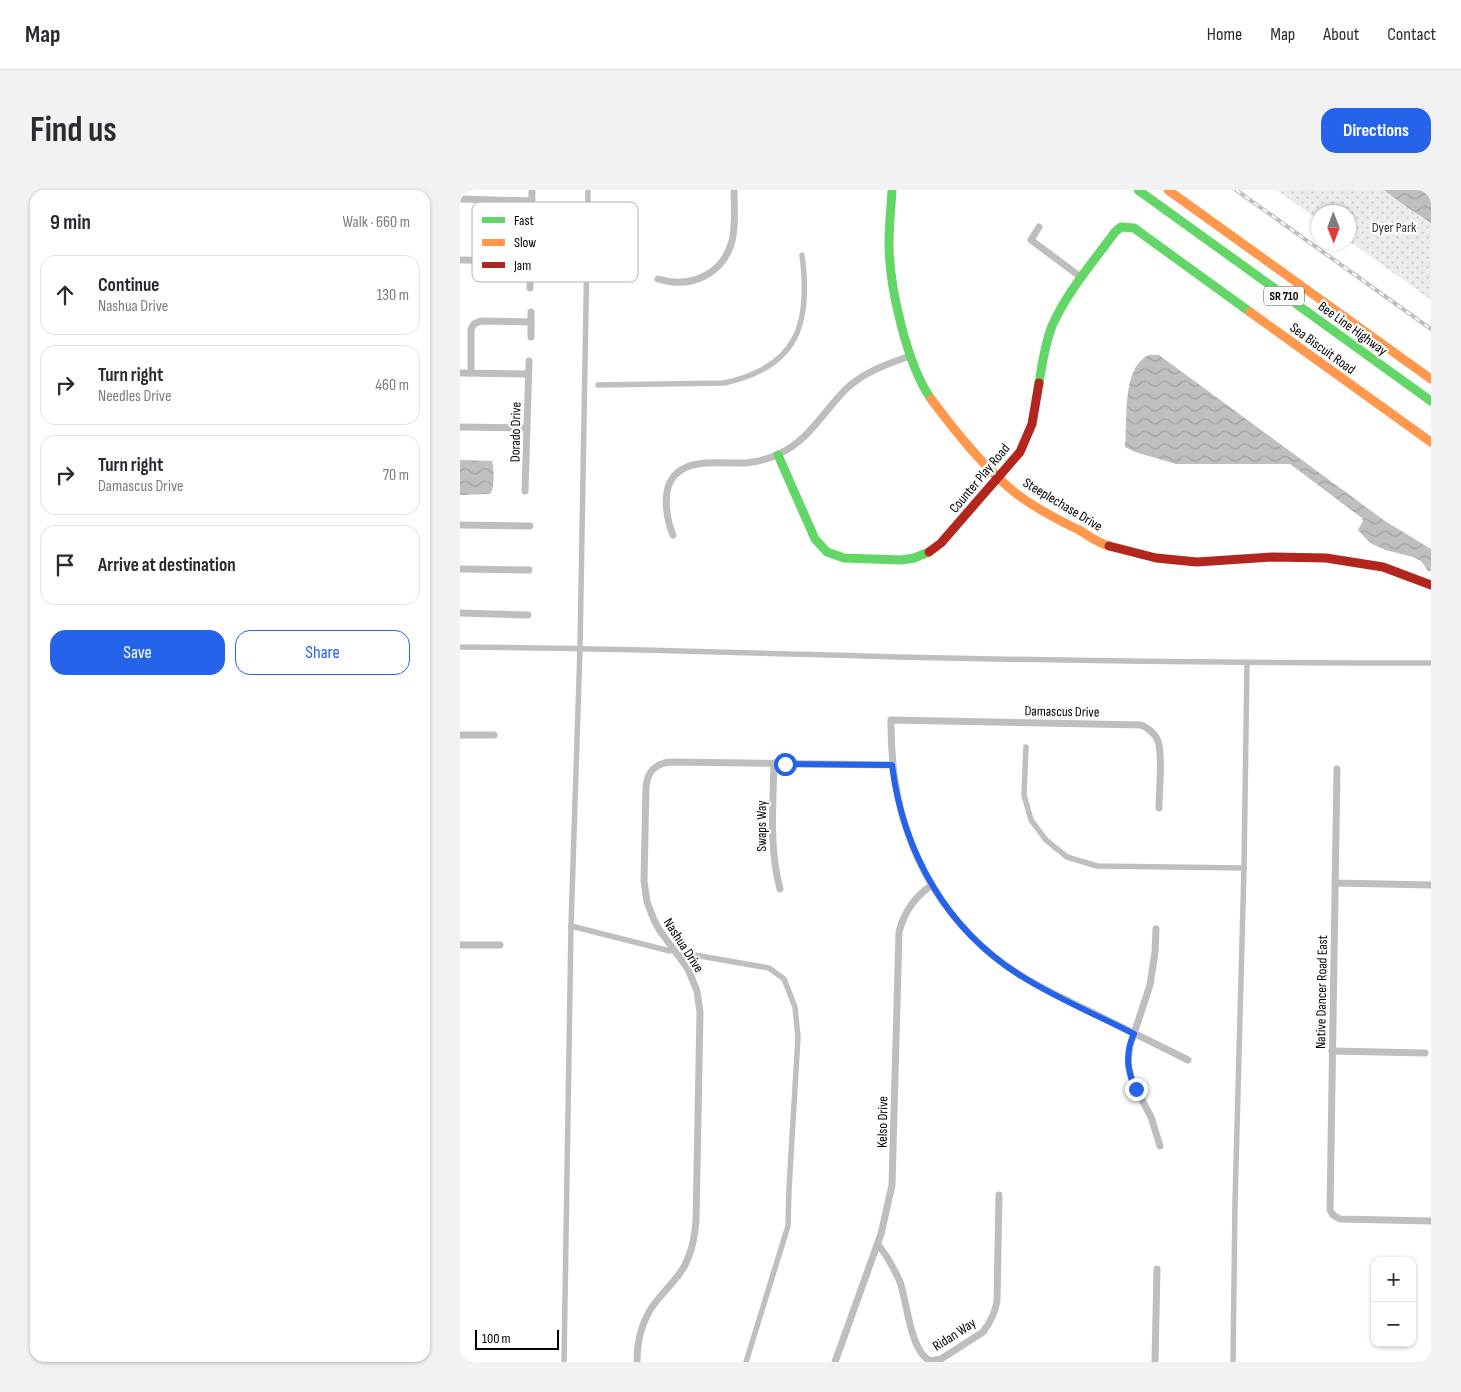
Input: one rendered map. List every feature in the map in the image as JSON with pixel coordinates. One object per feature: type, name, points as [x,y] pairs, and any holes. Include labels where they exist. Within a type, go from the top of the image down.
[{"type":"main road","name":"Steeplechase Drive","points":[[892,190],[889,244],[892,282],[910,356],[918,376],[928,394],[974,454],[1013,491],[1060,522],[1080,531],[1096,542],[1136,554],[1197,562],[1273,557],[1326,558],[1383,567],[1431,584]]},
{"type":"main road","name":"Bee Line Highway","points":[[1138,190],[1431,401]]},
{"type":"main road","name":"Bee Line Highway","points":[[1168,190],[1431,379]]},
{"type":"main road","name":"Counter Play Road","points":[[778,455],[815,539],[827,552],[844,558],[906,559],[928,553],[942,542],[1020,452],[1028,437],[1034,416],[1040,372],[1047,341],[1057,316],[1114,232],[1125,226]]},
{"type":"main road","name":"Sea Biscuit Road","points":[[1125,226],[1134,228],[1431,442]]},
{"type":"street","points":[[460,199],[532,201],[532,190]]},
{"type":"street","points":[[658,279],[672,283],[691,282],[706,275],[720,264],[732,241],[734,190]]},
{"type":"street","points":[[1039,227],[1031,240],[1082,278]]},
{"type":"street","points":[[530,282],[530,288]]},
{"type":"street","points":[[531,312],[531,337]]},
{"type":"street","points":[[471,373],[471,329],[474,324],[481,321],[531,322]]},
{"type":"street","points":[[673,535],[669,525],[667,496],[671,480],[678,471],[694,464],[745,463],[778,455],[806,436],[838,397],[858,379],[878,368],[910,356]]},
{"type":"street","name":"Dorado Drive","points":[[526,491],[529,360]]},
{"type":"street","points":[[460,373],[528,374]]},
{"type":"street","points":[[460,427],[527,428]]},
{"type":"street","points":[[460,524],[530,526]]},
{"type":"street","points":[[460,569],[529,570]]},
{"type":"street","points":[[460,613],[528,615]]},
{"type":"street","name":"Damascus Drive","points":[[892,765],[891,720],[1141,725],[1149,729],[1158,742],[1159,808]]},
{"type":"street","points":[[460,734],[494,735]]},
{"type":"street","name":"Nashua Drive","points":[[637,1362],[638,1345],[645,1321],[658,1299],[680,1272],[690,1254],[695,1233],[696,1213],[700,1012],[688,969],[660,931],[647,902],[644,880],[646,783],[649,775],[655,768],[667,762],[892,765]]},
{"type":"street","name":"Swaps Way","points":[[774,763],[772,844],[780,888]]},
{"type":"street","points":[[892,765],[898,803],[908,835],[932,885],[963,927],[983,947],[1038,986],[1188,1060]]},
{"type":"street","name":"Native Dancer Road East","points":[[1337,768],[1330,1206],[1333,1215],[1340,1220],[1431,1221]]},
{"type":"street","points":[[1335,883],[1431,885]]},
{"type":"street","name":"Kelso Drive","points":[[835,1362],[878,1244],[889,1204],[894,1167],[899,932],[910,905],[932,885]]},
{"type":"street","points":[[1156,930],[1154,968],[1128,1055],[1130,1073],[1136,1089],[1152,1117],[1160,1146]]},
{"type":"street","points":[[460,945],[500,945]]},
{"type":"street","points":[[1332,1051],[1425,1054]]},
{"type":"street","name":"Ridan Way","points":[[878,1244],[894,1268],[900,1282],[910,1325],[921,1352],[930,1361],[941,1359],[983,1332],[995,1311],[997,1301],[999,1195]]},
{"type":"street","points":[[1155,1362],[1157,1269]]},
{"type":"green space","name":"Dyer Park","points":[[1277,190],[1431,190],[1431,300],[1356,246],[1356,205],[1311,205],[1311,215]]},
{"type":"water","points":[[1384,190],[1431,190],[1431,223],[1401,203]]},
{"type":"water","points":[[1149,355],[1159,355],[1385,521],[1431,549],[1431,571],[1428,571],[1421,561],[1413,557],[1385,550],[1370,543],[1358,530],[1363,521],[1362,518],[1290,464],[1176,464],[1135,452],[1125,447],[1130,383],[1140,361]]},
{"type":"water","points":[[460,460],[492,461],[494,473],[490,494],[460,495]]},
{"type":"waterway","points":[[588,190],[588,202]]},
{"type":"waterway","points":[[598,385],[724,383],[749,376],[769,366],[784,354],[794,339],[801,322],[804,302],[802,255]]},
{"type":"waterway","points":[[564,1362],[571,926],[580,648],[586,282]]},
{"type":"waterway","points":[[460,647],[1032,660],[1431,663]]},
{"type":"waterway","points":[[1233,1362],[1247,663]]},
{"type":"waterway","points":[[1026,747],[1024,795],[1031,820],[1046,840],[1067,857],[1097,866],[1244,868]]},
{"type":"waterway","points":[[571,926],[670,951]]},
{"type":"waterway","points":[[683,953],[769,968],[784,979],[795,1007],[798,1037],[788,1226],[746,1362]]},
{"type":"railway","points":[[1236,190],[1431,329]]},
{"type":"traffic: fast","points":[[892,190],[889,244],[896,303],[914,366],[931,399]]},
{"type":"traffic: fast","points":[[1138,190],[1431,401]]},
{"type":"traffic: fast","points":[[1039,383],[1047,340],[1058,313],[1081,278],[1115,232],[1121,227],[1134,228],[1250,312]]},
{"type":"traffic: fast","points":[[778,455],[815,539],[827,552],[844,558],[901,560],[914,558],[929,552]]},
{"type":"traffic: slow","points":[[1168,190],[1431,379]]},
{"type":"traffic: slow","points":[[1250,312],[1431,442]]},
{"type":"traffic: slow","points":[[931,399],[980,459],[1013,491],[1045,512],[1109,546]]},
{"type":"traffic: jam","points":[[929,552],[941,543],[1020,452],[1032,424],[1039,383]]},
{"type":"traffic: jam","points":[[1109,546],[1156,558],[1197,562],[1273,557],[1326,558],[1383,567],[1431,585]]},
{"type":"route","points":[[785,764],[892,765],[898,803],[908,835],[923,870],[939,897],[976,941],[1006,965],[1038,986],[1134,1034],[1128,1055],[1128,1064],[1136,1089]]}]
